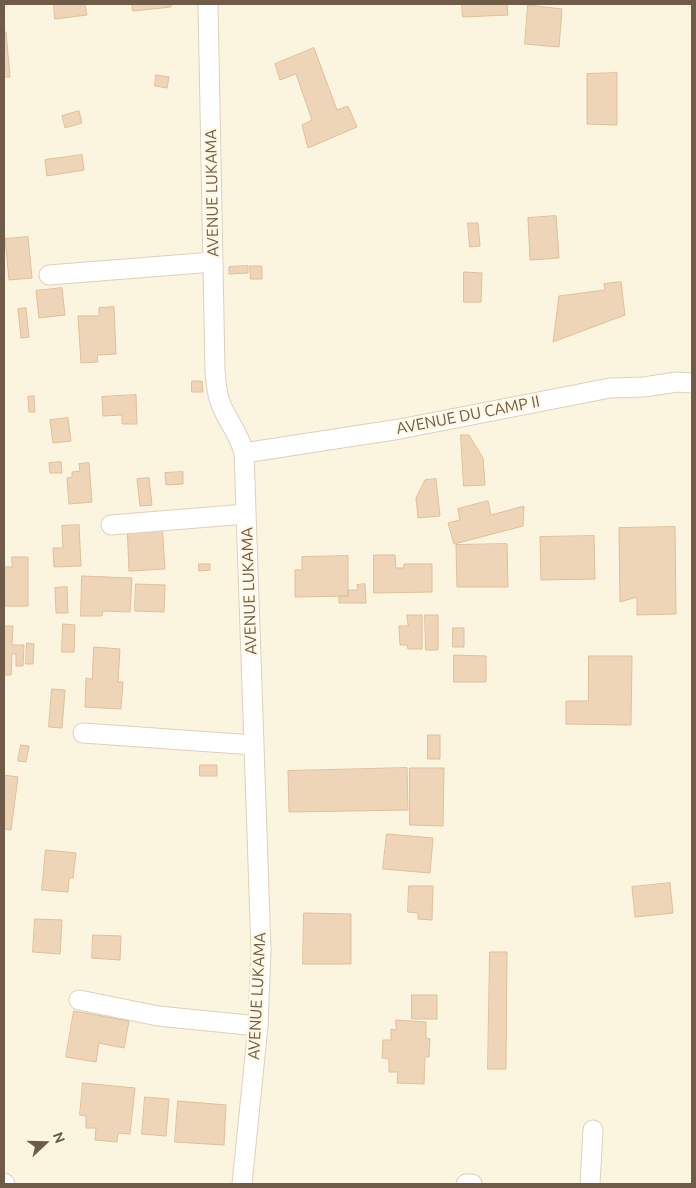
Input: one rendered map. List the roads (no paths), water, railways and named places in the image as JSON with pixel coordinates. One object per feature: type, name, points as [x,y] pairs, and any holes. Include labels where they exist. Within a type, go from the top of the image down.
[{"type":"street","name":"AVENUE LUKAMA","points":[[208,4],[215,370],[218,393],[223,409],[242,442],[244,453],[261,950],[258,1026],[242,1184]]},
{"type":"street","points":[[49,275],[213,262]]},
{"type":"street","name":"AVENUE DU CAMP II","points":[[244,453],[400,429],[610,388],[644,387],[676,382],[692,383]]},
{"type":"street","points":[[111,525],[246,514]]},
{"type":"street","points":[[83,733],[254,745]]},
{"type":"street","points":[[79,1000],[158,1016],[258,1026]]},
{"type":"street","points":[[590,1184],[593,1130]]},
{"type":"street","points":[[466,1184],[472,1184]]}]
